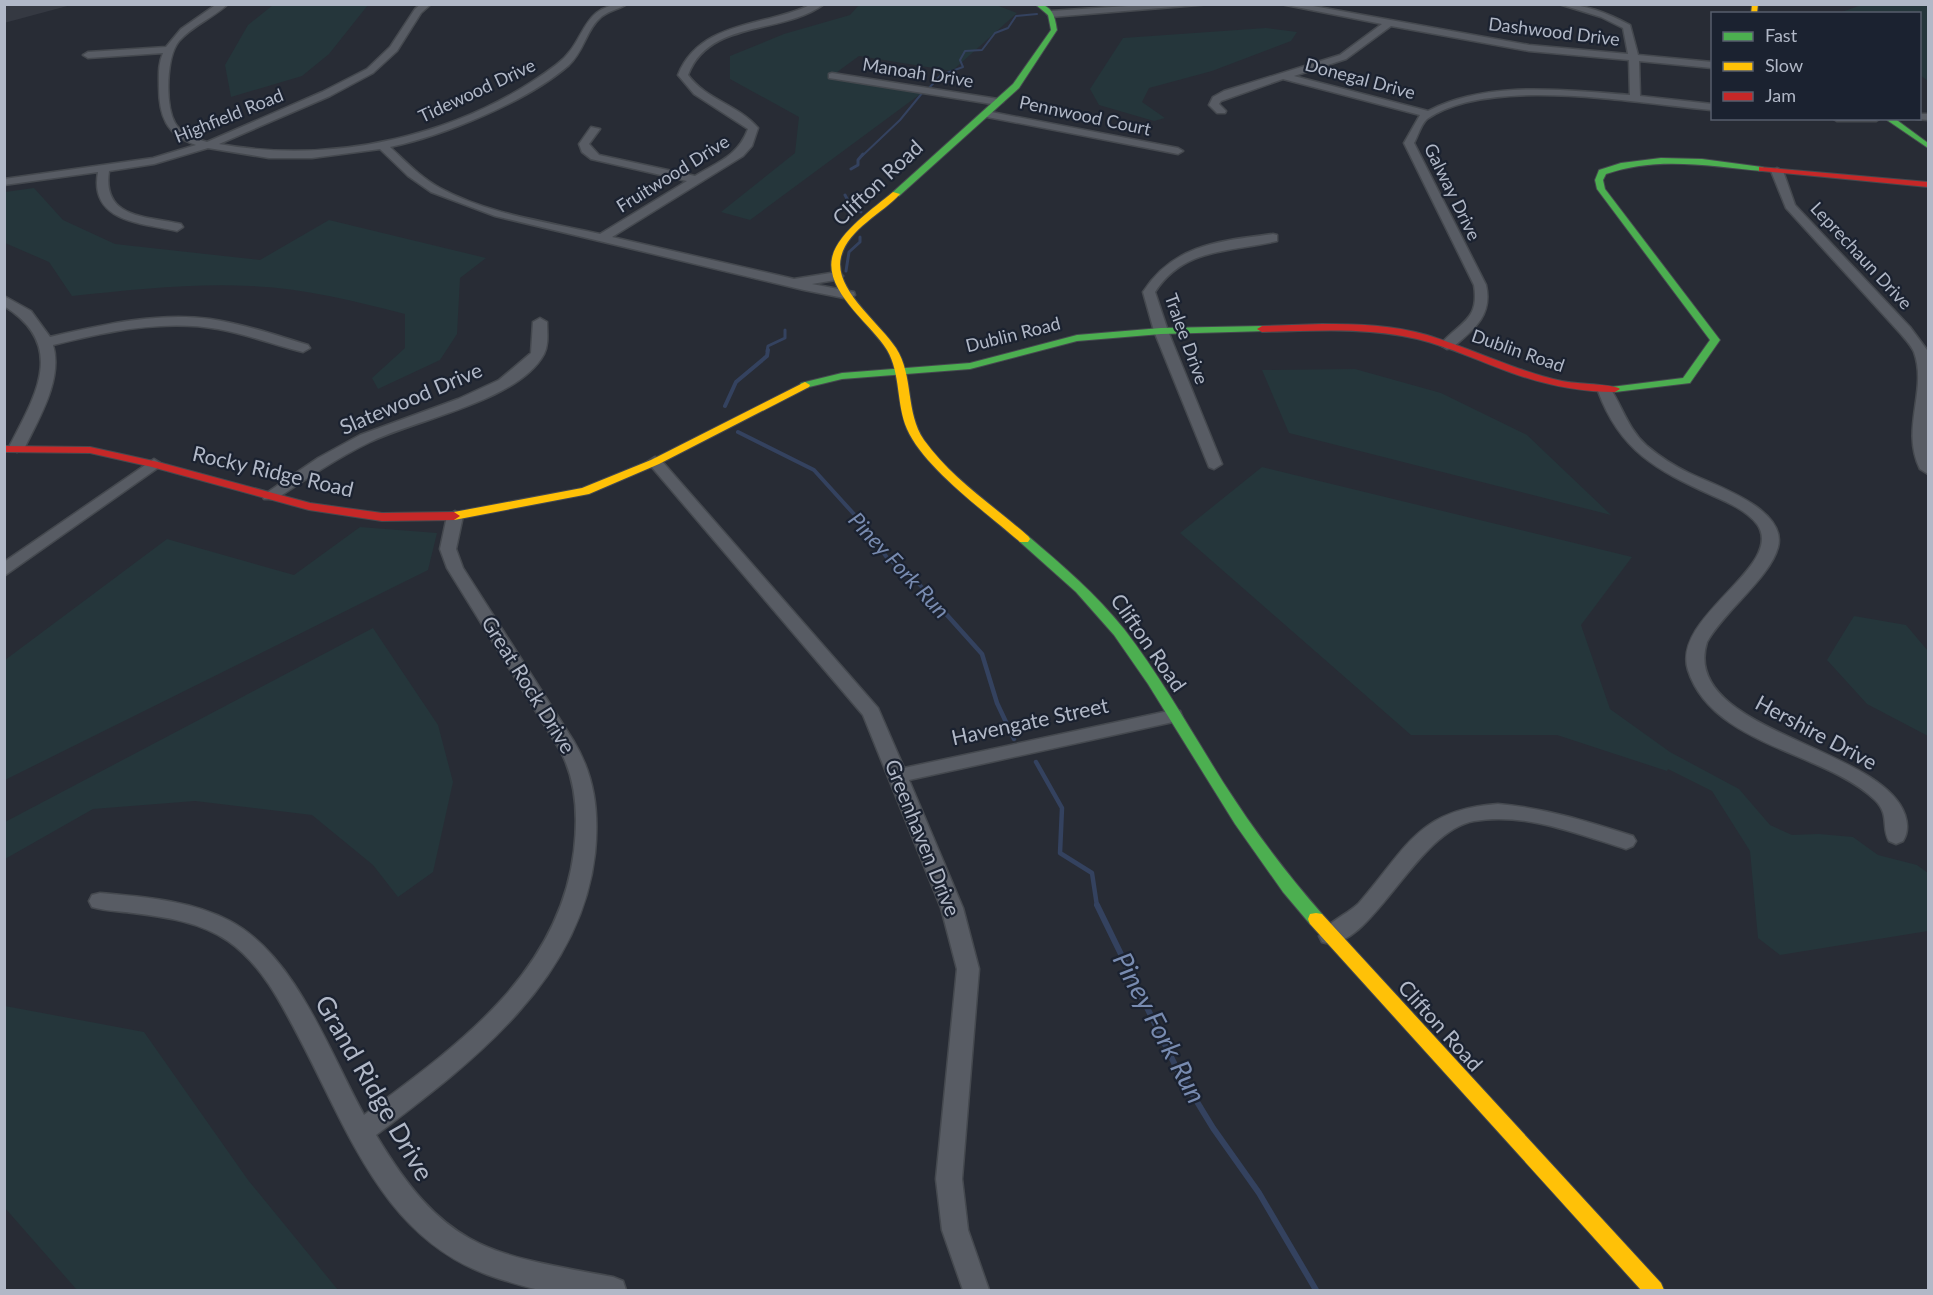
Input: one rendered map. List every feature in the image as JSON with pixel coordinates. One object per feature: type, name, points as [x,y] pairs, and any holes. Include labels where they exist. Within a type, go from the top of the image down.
[{"type":"street","points":[[208,145],[184,137],[167,121],[163,64],[168,50],[182,33],[224,4]]},
{"type":"street","name":"Highfield Road","points":[[4,182],[154,161],[208,145],[326,94],[370,71],[394,49],[418,11],[428,4]]},
{"type":"street","name":"Tidewood Drive","points":[[208,145],[280,155],[350,152],[384,146],[453,125],[551,74],[574,54],[594,19],[623,4]]},
{"type":"street","name":"Fruitwood Drive","points":[[602,238],[747,146],[753,128],[736,114],[694,91],[683,75],[688,61],[719,37],[801,13],[820,4]]},
{"type":"street","points":[[1038,4],[1051,14],[1206,4]]},
{"type":"street","name":"Dashwood Drive","points":[[1286,4],[1529,48],[1711,65]]},
{"type":"street","points":[[1563,4],[1604,15],[1627,27],[1634,58],[1635,100]]},
{"type":"street","name":"Clifton Road","points":[[1051,14],[1054,26],[1050,36],[1021,81],[844,241],[835,259],[837,276],[849,295],[891,348],[903,373],[906,416],[919,442],[938,462],[1095,604],[1117,628],[1265,860],[1330,936],[1654,1290]]},
{"type":"street","points":[[1221,111],[1214,105],[1217,99],[1343,57],[1388,24]]},
{"type":"street","points":[[88,55],[168,50]]},
{"type":"street","name":"Manoah Drive","points":[[832,76],[998,102]]},
{"type":"street","name":"Donegal Drive","points":[[1284,76],[1428,114]]},
{"type":"street","name":"Galway Drive","points":[[1447,345],[1482,312],[1484,300],[1480,285],[1409,143],[1410,132],[1428,114],[1459,102],[1500,94],[1560,93],[1711,107]]},
{"type":"street","name":"Pennwood Court","points":[[986,114],[1058,125],[1108,139],[1178,151]]},
{"type":"street","points":[[1891,120],[1929,146]]},
{"type":"street","points":[[595,129],[584,144],[586,150],[595,157],[696,180]]},
{"type":"street","points":[[384,146],[412,174],[435,189],[499,214],[849,295]]},
{"type":"street","name":"Dublin Road","points":[[903,373],[1000,360],[1077,338],[1161,331],[1368,327],[1399,331],[1447,345],[1534,379],[1574,388],[1605,391],[1686,381],[1715,340],[1601,189],[1599,180],[1602,172],[1625,162],[1647,160],[1929,185]]},
{"type":"street","points":[[104,167],[100,182],[101,196],[109,207],[126,216],[177,227]]},
{"type":"street","name":"Leprechaun Drive","points":[[1777,171],[1790,206],[1905,330],[1921,352],[1924,373],[1919,439],[1929,470]]},
{"type":"street","name":"Tralee Drive","points":[[1214,464],[1161,331],[1149,292],[1157,276],[1187,256],[1212,247],[1274,238]]},
{"type":"street","points":[[794,284],[837,276]]},
{"type":"street","points":[[4,300],[35,323],[47,342],[49,372],[42,398],[11,448]]},
{"type":"street","points":[[47,342],[91,332],[168,322],[208,323],[303,348]]},
{"type":"street","name":"Slatewood Drive","points":[[270,496],[352,446],[380,432],[486,393],[511,378],[535,358],[541,346],[540,322]]},
{"type":"street","name":"Rocky Ridge Road","points":[[11,448],[90,450],[154,464],[316,507],[382,517],[455,516],[585,491],[655,462],[763,404],[808,383],[842,376],[903,373]]},
{"type":"street","name":"Hershire Drive","points":[[1605,391],[1617,420],[1632,441],[1672,470],[1743,504],[1764,522],[1772,537],[1769,552],[1764,561],[1701,637],[1695,662],[1702,681],[1717,700],[1744,722],[1853,776],[1879,792],[1896,816],[1896,836]]},
{"type":"street","name":"Greenhaven Drive","points":[[655,462],[871,713],[952,908],[968,969],[950,1179],[955,1230],[976,1290]]},
{"type":"street","points":[[4,571],[37,545],[154,464]]},
{"type":"street","name":"Great Rock Drive","points":[[362,1131],[461,1056],[520,999],[551,951],[577,898],[587,851],[587,806],[576,761],[455,568],[448,549],[455,516]]},
{"type":"street","name":"Havengate Street","points":[[897,776],[1173,716]]},
{"type":"street","points":[[1330,936],[1356,919],[1428,835],[1450,820],[1491,812],[1536,814],[1626,841]]},
{"type":"street","name":"Grand Ridge Drive","points":[[100,901],[170,908],[220,926],[259,952],[287,993],[393,1186],[430,1229],[473,1257],[529,1274],[613,1290]]},
{"type":"shaded area","points":[[1864,4],[1928,5],[1928,81],[1921,76],[1921,12],[1842,12]]},
{"type":"shaded area","points":[[273,5],[368,5],[329,54],[302,76],[231,97],[225,65],[248,25]]},
{"type":"shaded area","points":[[859,5],[996,5],[1017,13],[952,71],[859,56],[833,75],[923,92],[750,220],[721,212],[795,153],[799,117],[730,79],[730,56],[784,34],[850,15]]},
{"type":"shaded area","points":[[1266,28],[1297,32],[1291,41],[1212,71],[1149,88],[1142,102],[1165,118],[1154,121],[1099,105],[1090,89],[1123,38]]},
{"type":"shaded area","points":[[34,188],[63,220],[115,244],[260,260],[329,220],[486,258],[460,278],[457,334],[440,360],[378,389],[372,378],[405,348],[405,314],[309,292],[270,287],[184,286],[72,296],[49,262],[5,243],[5,192]]},
{"type":"shaded area","points":[[1355,369],[1441,393],[1527,435],[1611,515],[1289,433],[1262,370]]},
{"type":"shaded area","points":[[1262,467],[1632,557],[1581,625],[1610,709],[1670,752],[1739,789],[1770,825],[1792,835],[1819,834],[1853,837],[1878,855],[1917,865],[1928,873],[1928,931],[1780,955],[1758,938],[1750,851],[1712,791],[1668,769],[1667,771],[1557,735],[1411,735],[1180,533]]},
{"type":"shaded area","points":[[360,527],[437,533],[428,570],[5,780],[5,660],[167,539],[294,575]]},
{"type":"shaded area","points":[[1854,616],[1906,625],[1928,651],[1928,736],[1867,704],[1827,660]]},
{"type":"shaded area","points":[[373,628],[438,725],[453,782],[433,872],[398,897],[373,865],[312,815],[195,801],[93,809],[5,859],[5,822]]},
{"type":"shaded area","points":[[5,1006],[144,1032],[248,1180],[338,1290],[77,1290],[5,1208]]},
{"type":"waterway","points":[[929,88],[941,75],[963,67],[960,60],[965,51],[982,50],[995,33],[1008,28],[1016,16],[1037,14]]},
{"type":"waterway","name":"Piney Fork Run","points":[[862,156],[900,120],[923,92]]},
{"type":"waterway","name":"Piney Fork Run","points":[[851,169],[858,165],[858,160],[863,154]]},
{"type":"waterway","name":"Piney Fork Run","points":[[845,195],[852,208],[861,212]]},
{"type":"waterway","name":"Piney Fork Run","points":[[846,271],[849,252],[860,242],[860,237]]},
{"type":"waterway","name":"Piney Fork Run","points":[[767,351],[768,346],[785,338],[785,330]]},
{"type":"waterway","name":"Piney Fork Run","points":[[725,406],[736,382],[767,356],[768,350]]},
{"type":"waterway","name":"Piney Fork Run","points":[[738,432],[814,470],[862,523],[888,559],[908,572],[931,597]]},
{"type":"waterway","name":"Piney Fork Run","points":[[929,595],[982,654],[997,703],[1014,739]]},
{"type":"waterway","name":"Piney Fork Run","points":[[1036,762],[1062,808],[1060,853],[1092,873],[1097,906]]},
{"type":"waterway","name":"Piney Fork Run","points":[[1097,905],[1177,1069],[1213,1128],[1259,1193],[1316,1290]]},
{"type":"traffic: fast","points":[[896,194],[1016,86],[1054,30],[1051,14],[1038,4]]},
{"type":"traffic: fast","points":[[1891,120],[1928,146]]},
{"type":"traffic: fast","points":[[1615,389],[1686,381],[1715,340],[1601,189],[1599,180],[1602,172],[1621,165],[1661,160],[1762,169]]},
{"type":"traffic: fast","points":[[805,385],[842,376],[970,366],[1077,338],[1161,331],[1262,329]]},
{"type":"traffic: fast","points":[[1024,539],[1080,590],[1119,632],[1153,681],[1240,820],[1289,887],[1316,919]]},
{"type":"traffic: slow","points":[[1754,12],[1755,4]]},
{"type":"traffic: slow","points":[[896,194],[861,224],[839,250],[836,271],[840,283],[856,307],[892,350],[901,373],[909,420],[921,443],[957,481],[1024,539]]},
{"type":"traffic: slow","points":[[454,516],[585,491],[655,462],[805,385]]},
{"type":"traffic: slow","points":[[1316,919],[1654,1290]]},
{"type":"traffic: jam","points":[[1762,169],[1928,185]]},
{"type":"traffic: jam","points":[[1262,329],[1342,327],[1402,333],[1422,337],[1540,379],[1589,389],[1615,389]]},
{"type":"traffic: jam","points":[[4,449],[90,450],[154,464],[309,506],[382,517],[454,516]]}]
